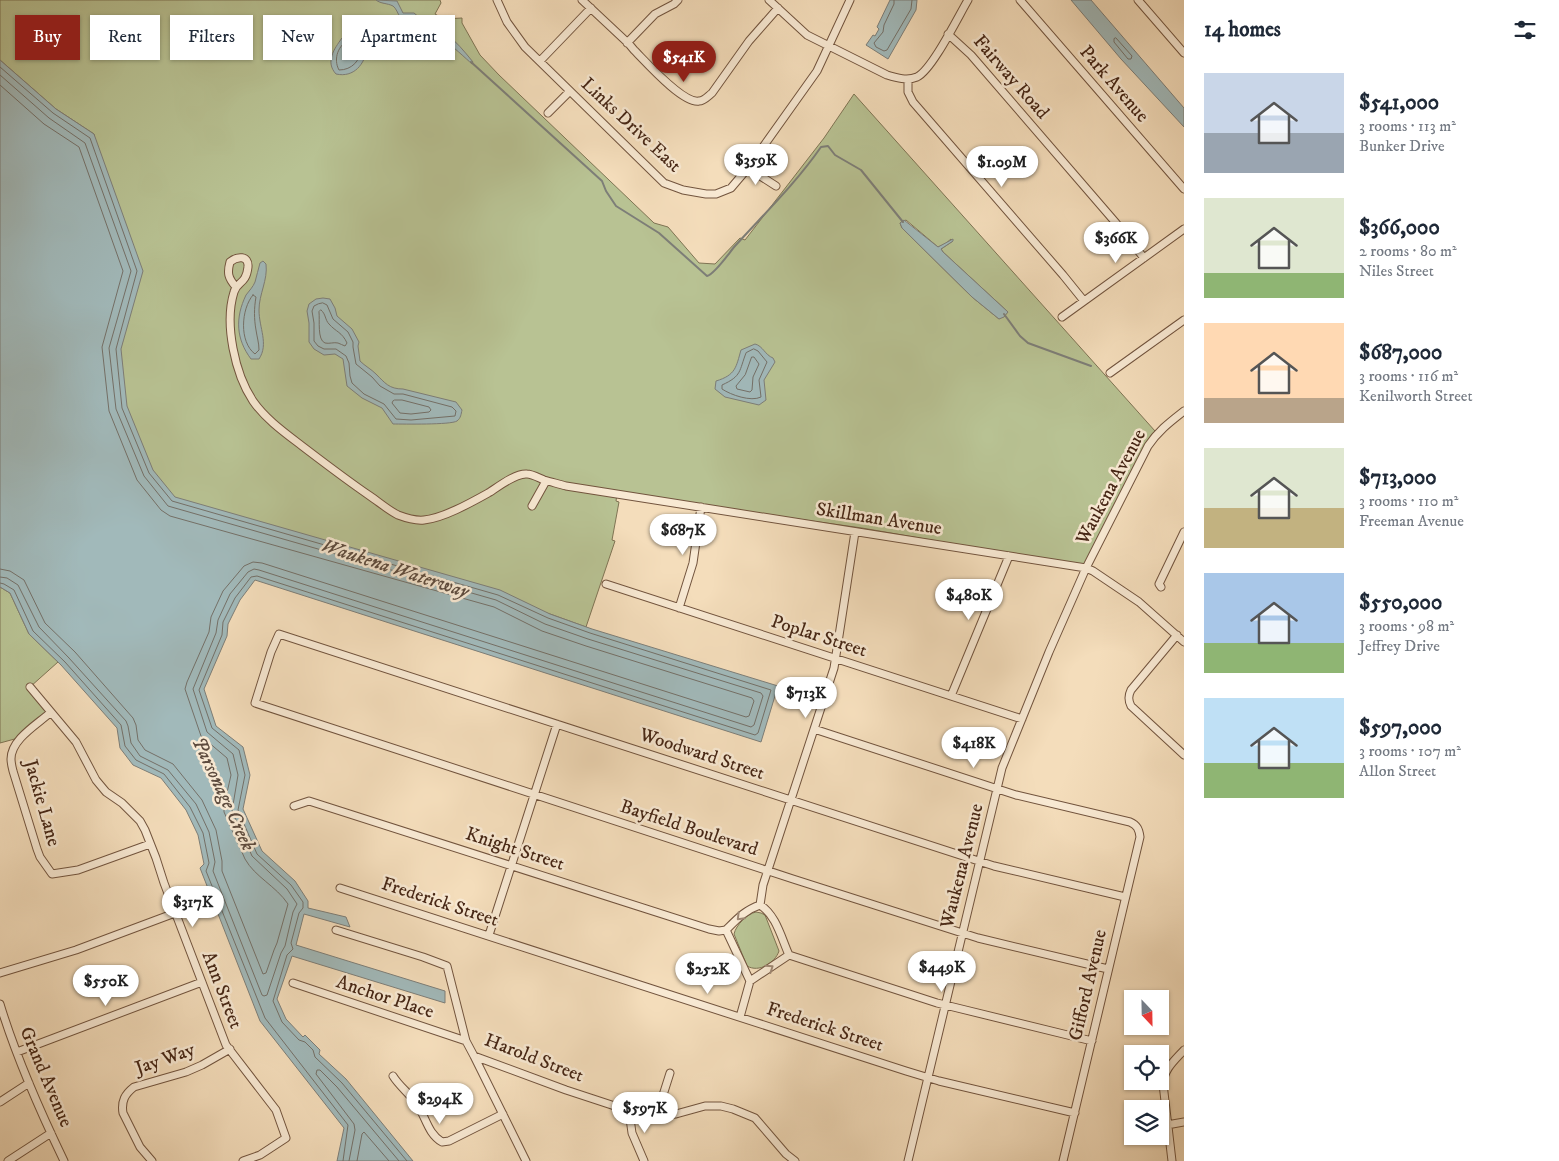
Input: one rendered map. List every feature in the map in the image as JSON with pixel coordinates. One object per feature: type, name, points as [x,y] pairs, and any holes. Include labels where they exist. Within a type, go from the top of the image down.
[{"type":"street","name":"Links Drive East","points":[[497,0],[503,15],[516,36],[664,183],[683,190],[706,194],[716,194],[731,188],[748,168],[818,70],[850,0]]},
{"type":"street","points":[[582,0],[680,95],[691,101],[701,101],[712,93],[749,41],[778,8]]},
{"type":"street","points":[[627,43],[655,14],[678,0]]},
{"type":"street","points":[[769,0],[807,35],[887,75],[901,79],[917,77],[928,69],[968,0]]},
{"type":"street","name":"Park Avenue","points":[[1020,0],[1184,189]]},
{"type":"street","points":[[1138,0],[1184,53]]},
{"type":"street","points":[[540,61],[591,8]]},
{"type":"street","name":"Fairway Road","points":[[948,34],[971,55],[1110,215],[1144,258]]},
{"type":"street","points":[[908,79],[908,92],[913,102],[1084,301]]},
{"type":"street","points":[[548,114],[570,91]]},
{"type":"street","points":[[748,168],[776,186]]},
{"type":"street","points":[[1062,317],[1184,229]]},
{"type":"street","name":"Skillman Avenue","points":[[236,287],[231,306],[230,330],[238,369],[245,388],[254,403],[271,421],[300,445],[355,486],[398,514],[413,520],[430,519],[461,507],[520,475],[526,474],[566,486],[1086,568],[1139,602],[1184,642]]},
{"type":"street","points":[[1110,374],[1184,320]]},
{"type":"street","name":"Waukena Avenue","points":[[908,1161],[1002,768],[1049,652],[1086,568],[1148,446],[1165,425],[1184,412]]},
{"type":"street","points":[[532,506],[546,481]]},
{"type":"street","points":[[679,608],[693,563],[701,507]]},
{"type":"street","points":[[760,905],[768,871],[834,668],[856,532]]},
{"type":"street","points":[[1161,587],[1159,584],[1184,532]]},
{"type":"street","points":[[951,696],[1009,556]]},
{"type":"street","name":"Poplar Street","points":[[606,584],[1022,719]]},
{"type":"street","name":"Woodward Street","points":[[263,706],[255,703],[271,652],[279,634],[994,866],[1125,897]]},
{"type":"street","points":[[1177,635],[1131,690],[1129,702],[1184,755]]},
{"type":"street","name":"Ann Street","points":[[30,687],[76,742],[96,780],[106,792],[122,803],[140,821],[226,1045],[276,1110],[286,1138],[260,1155],[243,1161]]},
{"type":"street","name":"Bayfield Boulevard","points":[[263,706],[978,938],[1108,969]]},
{"type":"street","name":"Jackie Lane","points":[[51,712],[22,738],[14,748],[11,759],[40,857],[52,874],[78,870],[150,844]]},
{"type":"street","points":[[489,935],[557,724]]},
{"type":"street","points":[[814,729],[997,789]]},
{"type":"street","name":"Gifford Avenue","points":[[997,789],[1130,822],[1140,830],[1140,837],[1063,1161]]},
{"type":"street","name":"Knight Street","points":[[294,806],[309,801],[708,929],[726,930]]},
{"type":"street","name":"Frederick Street","points":[[340,888],[928,1077],[1075,1113]]},
{"type":"street","points":[[740,1017],[750,980],[726,930],[744,912],[760,905],[768,910],[789,955],[967,1012],[1092,1041]]},
{"type":"street","points":[[0,973],[76,950],[175,913]]},
{"type":"street","name":"Harold Street","points":[[336,930],[447,966],[466,1041],[474,1056],[629,1111],[676,1114],[705,1106],[721,1106],[733,1109],[755,1118],[786,1154],[795,1161]]},
{"type":"street","points":[[750,980],[789,955]]},
{"type":"street","points":[[17,1052],[202,982]]},
{"type":"street","name":"Anchor Place","points":[[293,983],[466,1041]]},
{"type":"street","name":"Grand Avenue","points":[[0,1004],[17,1052],[64,1161]]},
{"type":"street","name":"Jay Way","points":[[152,1161],[140,1147],[123,1113],[122,1107],[128,1092],[134,1087],[186,1072],[230,1049]]},
{"type":"street","points":[[1164,1100],[1164,1076],[1168,1068],[1184,1050]]},
{"type":"street","points":[[474,1056],[526,1161]]},
{"type":"street","points":[[657,1114],[670,1073]]},
{"type":"street","points":[[393,1076],[417,1104],[432,1134],[442,1142],[449,1141],[502,1114]]},
{"type":"street","points":[[0,1102],[30,1083]]},
{"type":"street","points":[[629,1111],[632,1133],[644,1161]]},
{"type":"street","points":[[1169,1125],[1184,1122]]},
{"type":"street","points":[[8,1161],[51,1133]]},
{"type":"street","points":[[1169,1139],[1172,1161]]},
{"type":"green space","points":[[0,0],[440,0],[441,3],[435,14],[437,15],[342,15],[342,60],[455,60],[455,18],[462,18],[462,23],[480,55],[499,75],[654,223],[668,227],[699,263],[715,264],[740,238],[745,240],[824,138],[854,94],[1155,431],[1086,567],[862,528],[617,494],[616,501],[619,502],[612,540],[615,541],[586,627],[550,614],[173,501],[130,456],[94,134],[56,109],[0,60]],"holes":[[[906,220],[938,247],[951,239],[953,241],[941,249],[943,252],[1008,312],[999,319],[972,297],[902,228],[900,223]]]},
{"type":"green space","points":[[0,587],[10,593],[29,634],[58,662],[30,687],[51,712],[22,737],[0,743]]},
{"type":"green space","points":[[756,912],[765,915],[779,951],[766,966],[752,968],[747,966],[734,934],[742,920]]},
{"type":"water","points":[[376,0],[397,1],[403,13],[414,13],[417,15],[399,15],[393,6]]},
{"type":"water","points":[[890,0],[917,0],[916,10],[888,59],[866,45],[879,29],[877,27]]},
{"type":"water","points":[[1071,0],[1091,0],[1184,108],[1184,127],[1121,59]]},
{"type":"water","points":[[342,38],[342,60],[363,60],[358,68],[348,74],[336,74],[331,65],[331,60]]},
{"type":"water","points":[[455,41],[470,58],[473,62],[472,64],[455,49]]},
{"type":"water","points":[[0,60],[56,109],[94,134],[143,271],[121,349],[127,406],[153,470],[175,497],[500,590],[550,614],[592,629],[778,686],[761,742],[255,580],[240,600],[228,624],[227,636],[204,689],[216,726],[243,747],[250,775],[243,809],[262,851],[295,881],[308,901],[308,908],[346,917],[350,927],[304,914],[296,945],[445,991],[445,1003],[292,956],[277,999],[286,1019],[303,1037],[305,1035],[320,1050],[319,1054],[346,1079],[413,1161],[337,1161],[344,1128],[260,1021],[200,868],[204,864],[198,835],[186,810],[161,778],[133,765],[120,748],[117,728],[61,665],[29,634],[10,593],[0,587]]},
{"type":"water","points":[[904,220],[938,247],[953,239],[953,241],[941,249],[1008,312],[1004,317],[999,319],[972,297],[902,228],[900,223]]},
{"type":"water","points":[[263,261],[266,264],[266,270],[260,298],[259,317],[263,336],[263,348],[259,359],[251,359],[242,344],[239,320],[242,304],[254,284],[260,263]]},
{"type":"water","points":[[316,299],[330,299],[337,316],[352,329],[359,342],[360,361],[362,363],[391,387],[456,402],[462,410],[458,420],[446,423],[393,424],[382,408],[362,398],[347,386],[343,359],[335,354],[324,355],[314,349],[309,342],[307,311],[309,304]]},
{"type":"water","points":[[755,344],[773,358],[775,362],[764,380],[766,400],[759,405],[725,397],[715,389],[716,381],[728,376],[734,370],[741,350]]},
{"type":"waterway","points":[[471,62],[602,181],[616,206],[659,233],[707,276],[718,267],[791,185],[821,147],[828,146],[835,155],[861,170],[903,222]]},
{"type":"waterway","points":[[1004,314],[1020,336],[1028,343],[1091,366]]},
{"type":"water label","name":"Waukena Waterway","points":[[395,569]]},
{"type":"water label","name":"Parsonage Creek","points":[[223,794]]}]
